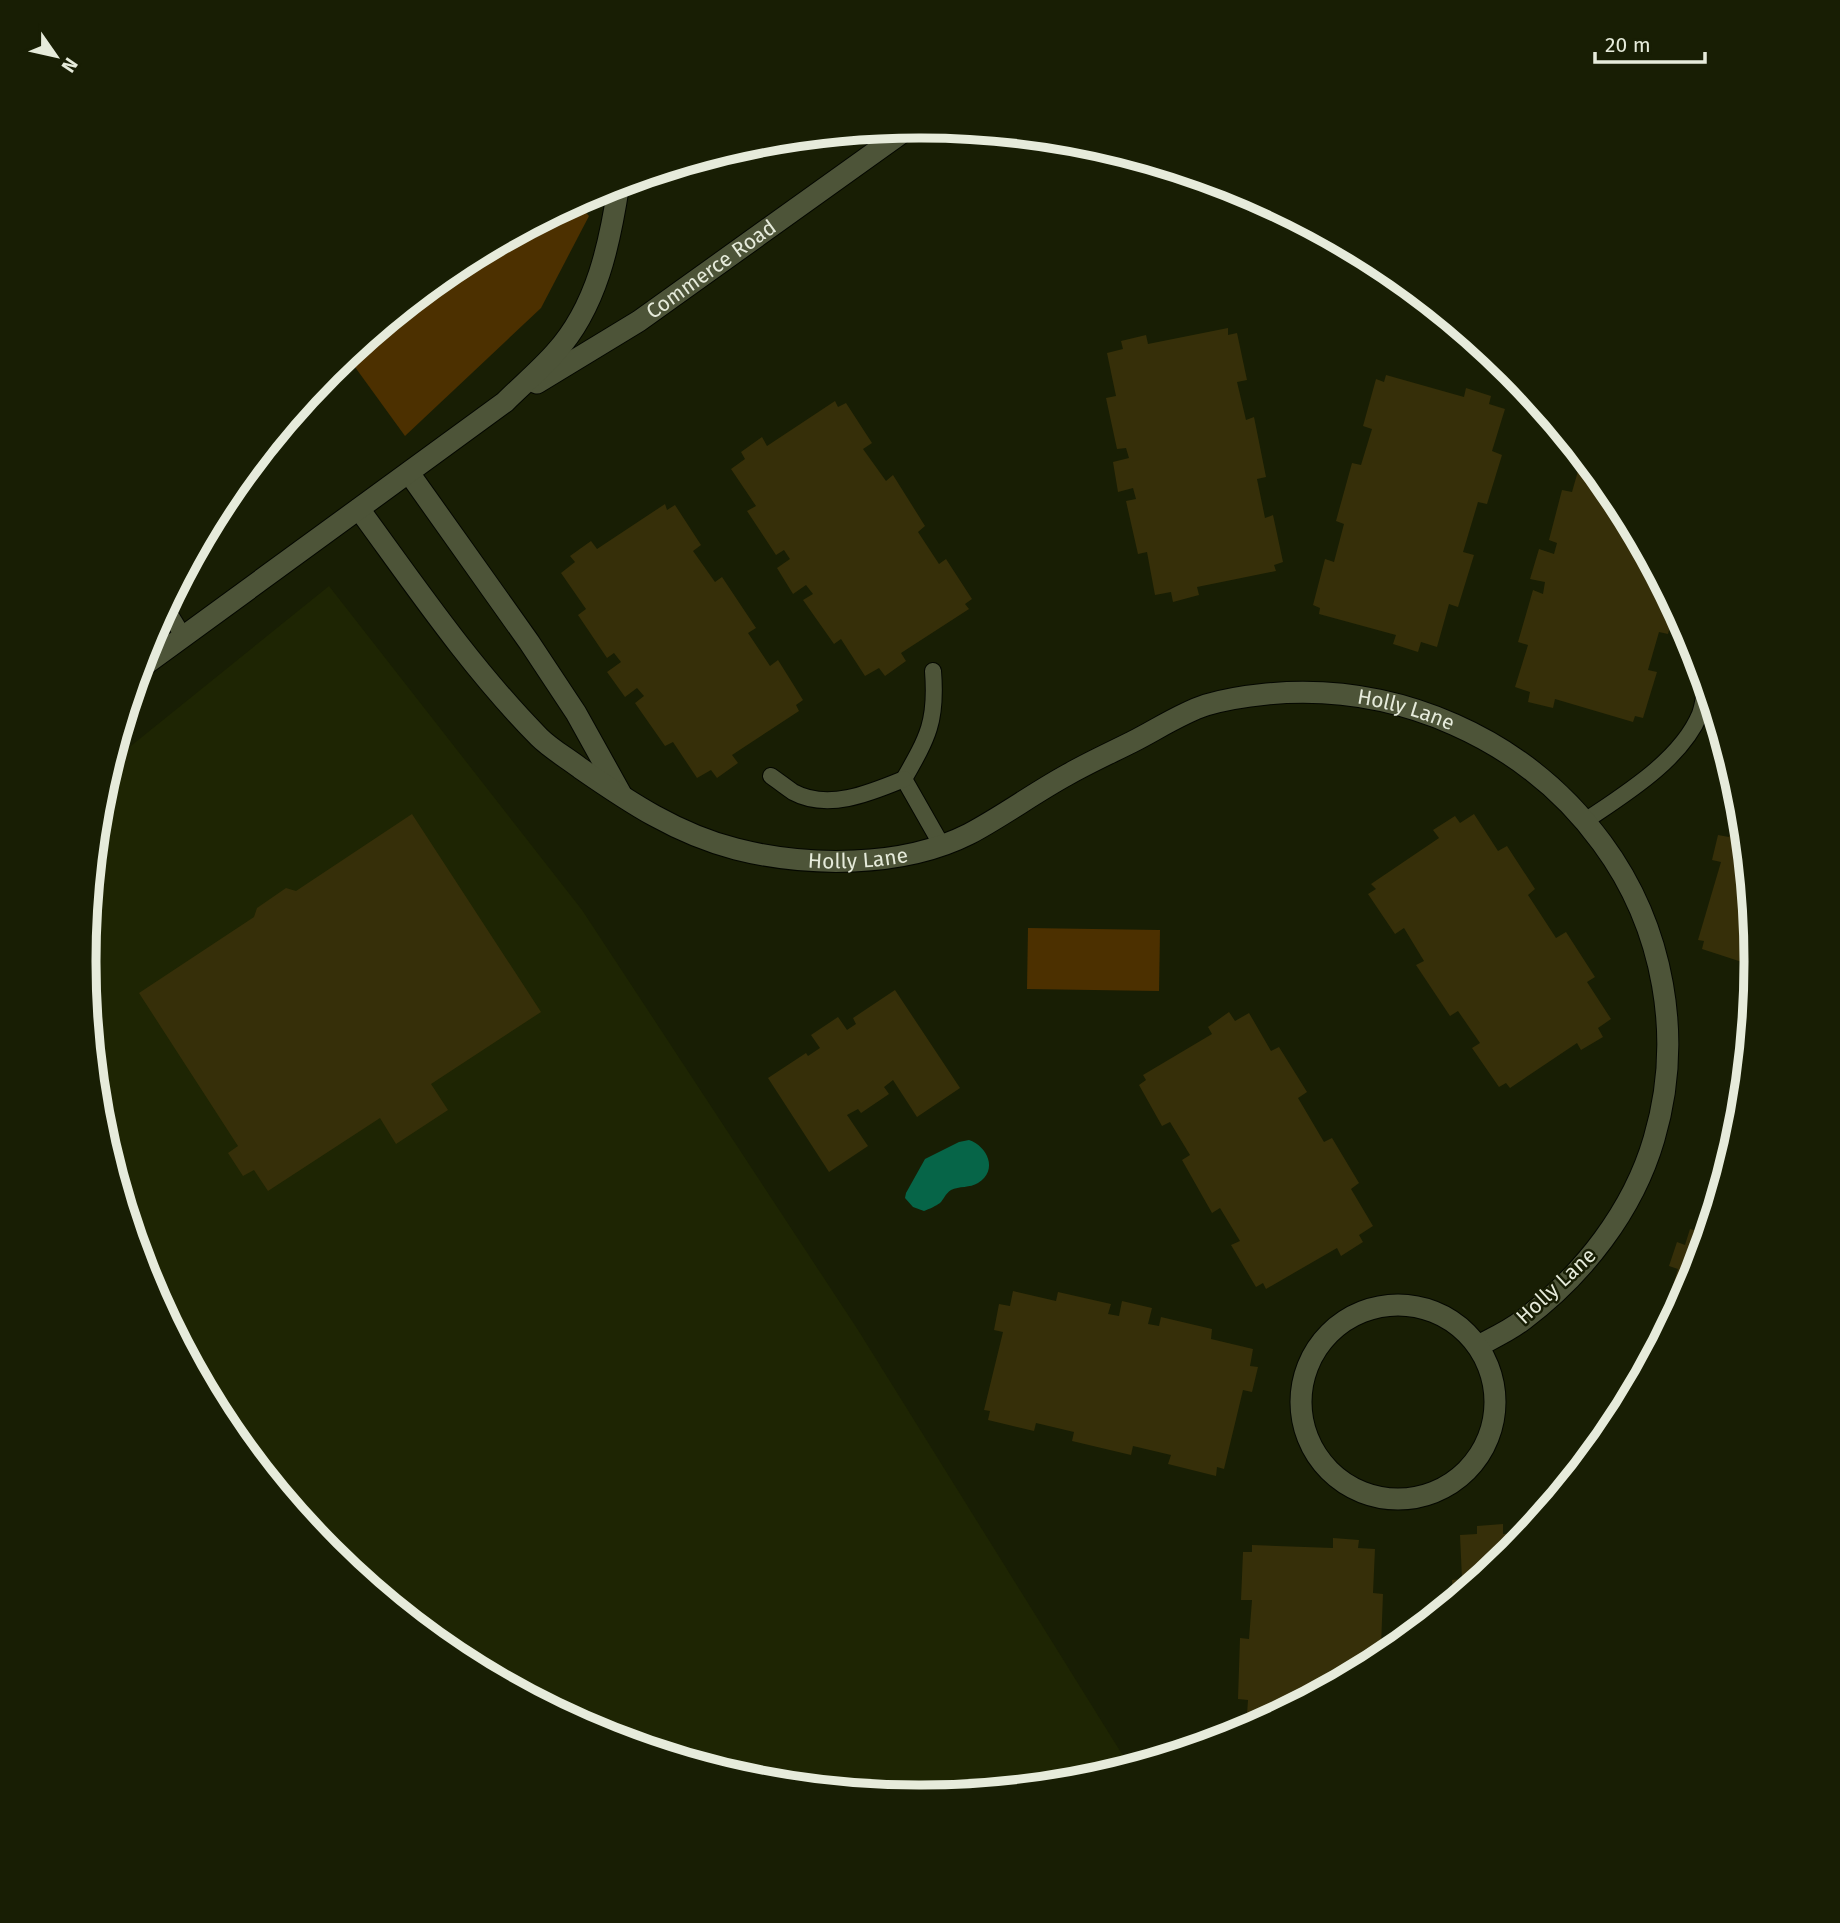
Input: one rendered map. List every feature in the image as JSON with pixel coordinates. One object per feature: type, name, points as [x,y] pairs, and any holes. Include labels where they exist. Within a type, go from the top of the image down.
[{"type":"street","name":"Commerce Road","points":[[155,657],[505,402],[639,321],[893,139]]},
{"type":"street","name":"Commerce Road","points":[[505,402],[556,352],[577,323],[605,261],[617,196]]},
{"type":"street","name":"Holly Lane","points":[[409,473],[576,713],[624,799]]},
{"type":"street","name":"Holly Lane","points":[[359,509],[470,659],[543,741],[624,799],[659,820],[696,836],[763,855],[797,860],[860,860],[915,852],[941,844],[966,835],[1068,774],[1204,706],[1247,696],[1292,692],[1336,693],[1380,699],[1423,711],[1460,726],[1495,744],[1528,767],[1558,793],[1604,845],[1642,912],[1664,987],[1668,1026],[1667,1064],[1663,1103],[1654,1141],[1623,1210],[1602,1242],[1578,1271],[1521,1322],[1478,1346]]},
{"type":"street","points":[[1395,1304],[1427,1309],[1456,1323],[1478,1346],[1491,1375],[1495,1407],[1488,1438],[1472,1466],[1447,1486],[1417,1498],[1384,1499],[1354,1489],[1328,1471],[1310,1444],[1301,1413],[1303,1382],[1315,1351],[1336,1327],[1364,1311],[1395,1304]]},
{"type":"lane","points":[[172,618],[183,636]]},
{"type":"lane","points":[[771,776],[795,793],[825,801],[868,794],[904,779],[927,738],[936,701],[933,671]]},
{"type":"lane","points":[[1585,821],[1645,780],[1684,740],[1700,714],[1702,704]]},
{"type":"lane","points":[[904,779],[941,844]]},
{"type":"shaded area","points":[[584,210],[589,216],[541,308],[405,436],[353,365],[419,308],[462,277],[508,248]]},
{"type":"shaded area","points":[[329,586],[582,910],[858,1330],[1125,1759],[1028,1778],[920,1785],[812,1778],[707,1757],[655,1742],[605,1723],[508,1675],[419,1615],[377,1581],[338,1544],[266,1463],[207,1373],[181,1326],[159,1277],[124,1175],[103,1069],[96,962],[103,854],[123,752]]},
{"type":"shaded area","points":[[1028,928],[1160,930],[1159,991],[1027,989]]},
{"type":"shaded area","points":[[969,1140],[981,1147],[988,1159],[988,1172],[984,1178],[975,1185],[951,1190],[940,1203],[924,1211],[913,1207],[905,1198],[906,1193],[925,1159],[959,1142]]},
{"type":"building","points":[[1228,328],[1228,335],[1237,333],[1247,380],[1237,382],[1246,420],[1254,417],[1266,477],[1257,479],[1265,518],[1273,515],[1283,562],[1274,565],[1276,571],[1197,587],[1199,595],[1173,602],[1171,592],[1155,595],[1147,552],[1138,554],[1126,501],[1136,499],[1133,488],[1118,492],[1113,462],[1129,458],[1126,448],[1117,449],[1106,398],[1116,396],[1107,353],[1123,349],[1121,341],[1146,335],[1148,344]]},
{"type":"building","points":[[1386,375],[1464,397],[1466,388],[1491,396],[1489,404],[1505,409],[1492,451],[1502,455],[1487,504],[1478,502],[1463,552],[1474,555],[1458,607],[1449,604],[1437,647],[1421,642],[1418,652],[1393,644],[1396,635],[1319,614],[1320,608],[1313,605],[1325,559],[1334,562],[1344,524],[1336,521],[1352,463],[1361,465],[1372,429],[1363,426],[1376,379],[1384,382]]},
{"type":"building","points":[[835,401],[838,407],[846,403],[872,443],[863,449],[886,481],[893,475],[925,526],[918,532],[939,564],[946,559],[972,599],[965,604],[969,609],[901,653],[906,661],[885,676],[879,668],[865,676],[841,639],[834,644],[803,600],[813,594],[806,585],[793,594],[777,568],[790,559],[784,550],[776,555],[747,511],[756,506],[731,469],[745,459],[741,452],[762,437],[767,446]]},
{"type":"building","points":[[1579,467],[1633,550],[1671,624],[1668,634],[1659,632],[1648,670],[1657,672],[1643,718],[1635,716],[1633,722],[1555,699],[1553,708],[1528,702],[1530,692],[1515,687],[1528,645],[1518,642],[1533,590],[1543,594],[1545,582],[1530,579],[1539,549],[1554,554],[1557,543],[1549,540],[1562,490],[1572,492]]},
{"type":"building","points":[[665,504],[667,510],[675,505],[701,545],[693,551],[715,582],[722,577],[756,628],[748,633],[770,666],[778,660],[803,700],[796,705],[799,711],[732,755],[738,763],[717,778],[711,770],[697,778],[673,742],[665,746],[635,703],[644,696],[637,688],[625,697],[607,672],[621,662],[614,653],[607,658],[578,615],[586,609],[561,573],[575,562],[570,556],[591,541],[597,549]]},
{"type":"building","points":[[412,814],[541,1012],[431,1084],[448,1110],[396,1144],[380,1118],[268,1191],[254,1170],[243,1176],[228,1153],[238,1146],[139,993],[254,917],[257,908],[286,888],[296,891]]},
{"type":"building","points":[[1474,814],[1498,851],[1507,846],[1535,889],[1528,895],[1556,938],[1566,932],[1595,977],[1587,982],[1611,1019],[1598,1028],[1603,1037],[1581,1050],[1577,1043],[1510,1088],[1506,1083],[1499,1087],[1472,1048],[1480,1043],[1458,1011],[1450,1016],[1416,965],[1424,961],[1404,928],[1395,934],[1368,894],[1376,889],[1371,884],[1439,838],[1433,830],[1455,816],[1460,823]]},
{"type":"building","points":[[1732,827],[1742,908],[1744,963],[1702,949],[1704,941],[1698,940],[1721,862],[1712,860],[1718,835],[1729,837]]},
{"type":"building","points":[[895,990],[960,1088],[917,1117],[893,1080],[884,1087],[889,1094],[861,1113],[858,1109],[847,1115],[868,1146],[829,1172],[768,1078],[806,1053],[808,1056],[820,1048],[811,1035],[838,1017],[847,1030],[856,1024],[853,1018]]},
{"type":"building","points":[[1229,1012],[1235,1021],[1249,1013],[1271,1051],[1279,1047],[1307,1092],[1298,1098],[1324,1142],[1332,1138],[1359,1183],[1351,1189],[1373,1226],[1359,1235],[1363,1242],[1341,1256],[1337,1248],[1266,1289],[1263,1283],[1256,1287],[1231,1245],[1240,1241],[1220,1208],[1212,1213],[1182,1160],[1190,1155],[1170,1122],[1162,1126],[1139,1085],[1146,1080],[1143,1075],[1212,1034],[1208,1027]]},
{"type":"building","points":[[1690,1229],[1698,1231],[1664,1316],[1678,1269],[1669,1266],[1677,1242],[1685,1245]]},
{"type":"building","points":[[1013,1291],[1056,1301],[1058,1292],[1111,1304],[1108,1314],[1119,1316],[1122,1301],[1152,1308],[1148,1324],[1159,1326],[1161,1317],[1212,1329],[1211,1339],[1253,1349],[1250,1366],[1258,1367],[1252,1392],[1243,1390],[1224,1469],[1217,1467],[1216,1476],[1168,1464],[1171,1455],[1133,1446],[1131,1455],[1072,1441],[1074,1432],[1036,1423],[1034,1431],[988,1420],[990,1411],[984,1410],[1003,1332],[994,1330],[999,1304],[1010,1306]]},
{"type":"building","points":[[1503,1524],[1503,1534],[1512,1534],[1452,1590],[1452,1580],[1462,1579],[1460,1535],[1477,1534],[1477,1526]]},
{"type":"building","points":[[1333,1538],[1359,1540],[1358,1548],[1375,1549],[1373,1593],[1383,1594],[1381,1644],[1372,1647],[1372,1650],[1332,1675],[1247,1717],[1248,1700],[1238,1699],[1240,1638],[1249,1639],[1252,1600],[1241,1600],[1243,1552],[1252,1552],[1252,1545],[1333,1548]]}]
